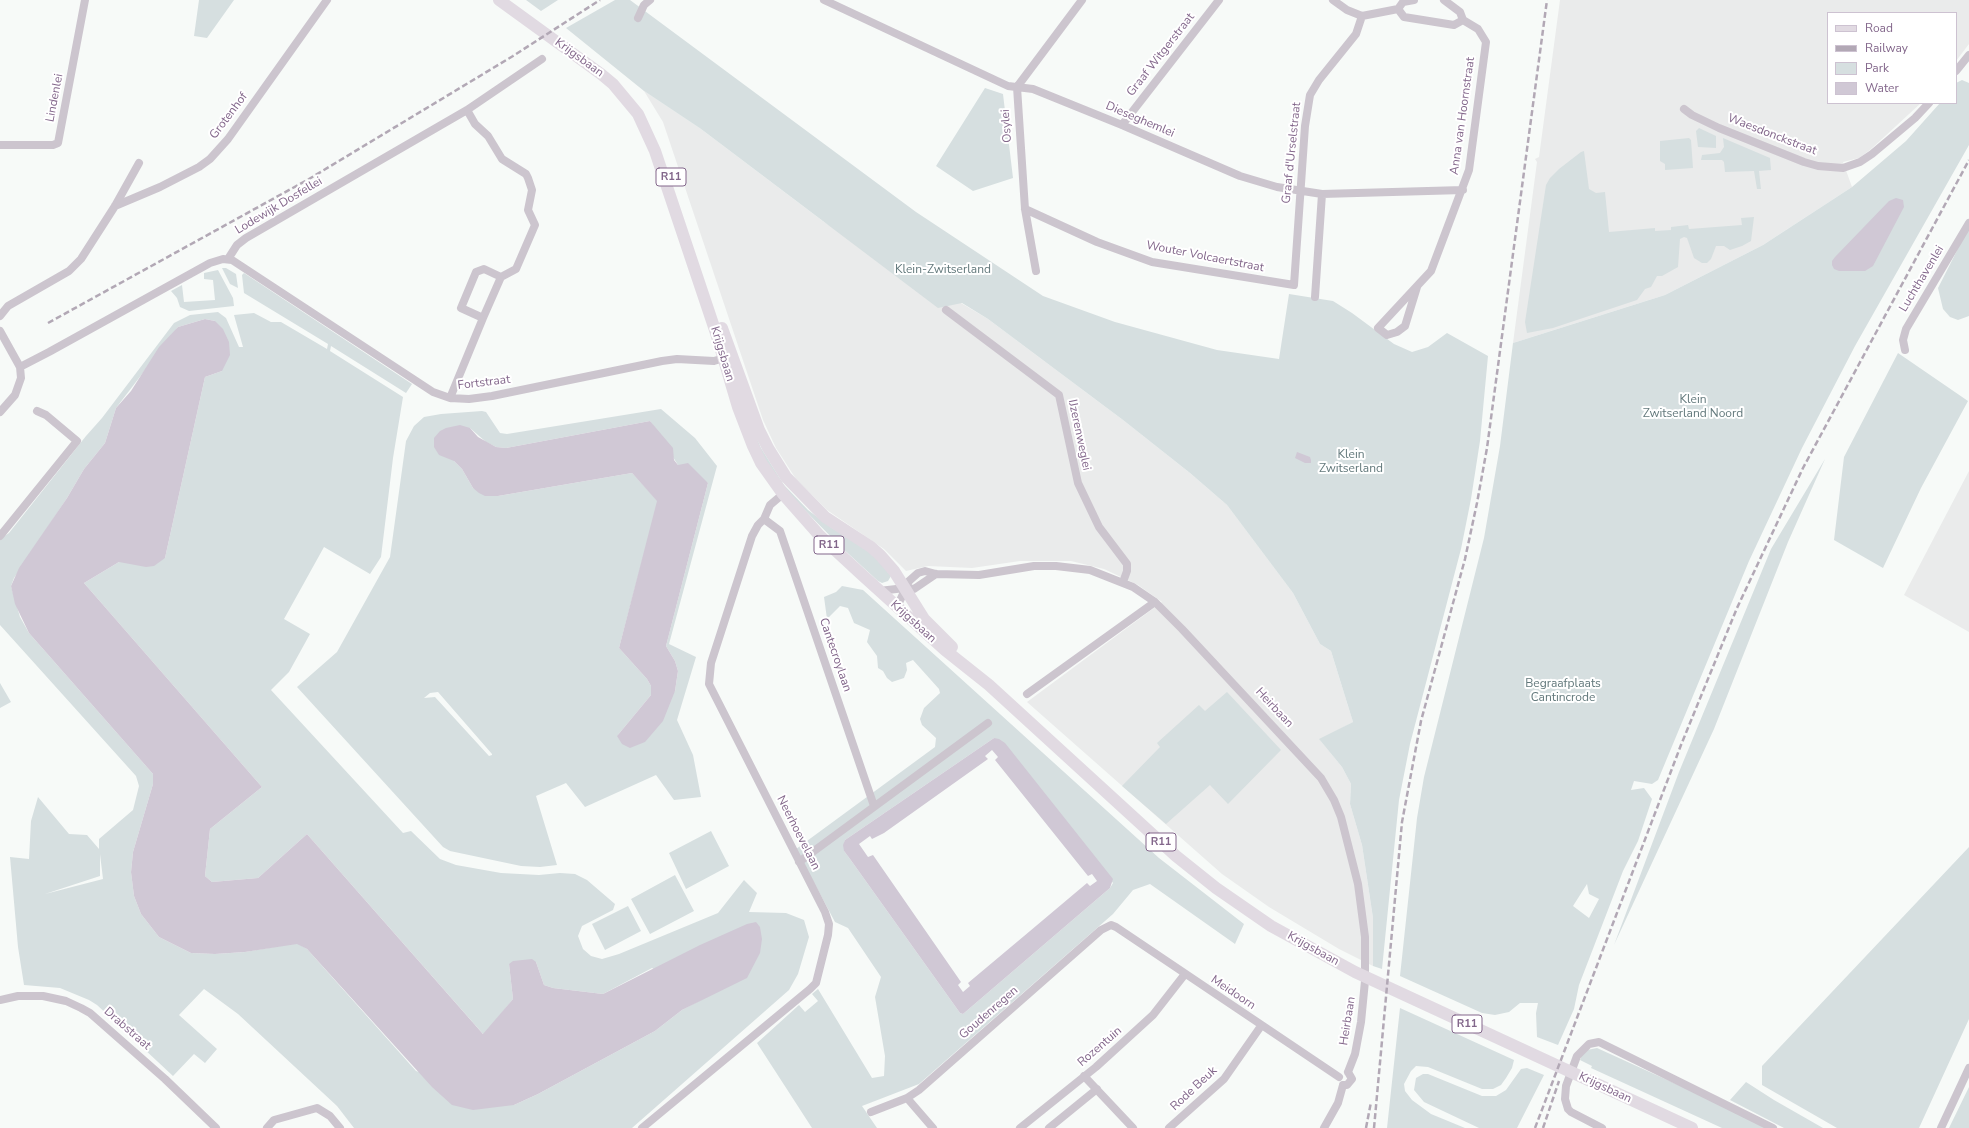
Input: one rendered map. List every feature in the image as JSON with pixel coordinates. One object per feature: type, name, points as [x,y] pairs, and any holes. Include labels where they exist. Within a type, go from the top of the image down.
[{"type":"main road","name":"Krijgsbaan","points":[[499,0],[539,24]]},
{"type":"main road","name":"Krijgsbaan","points":[[511,0],[614,84],[638,114],[649,136],[716,333],[759,430],[786,477],[824,517],[871,547],[894,571],[924,620],[978,672],[989,685]]},
{"type":"main road","name":"Krijgsbaan","points":[[727,357],[753,446],[761,463],[783,494],[820,536],[945,650],[989,685],[1196,872],[1271,926],[1355,972],[1692,1128]]},
{"type":"street","name":"Lindenlei","points":[[0,145],[58,144],[85,0]]},
{"type":"street","name":"Grotenhof","points":[[115,206],[193,170],[210,159],[228,140],[327,0]]},
{"type":"street","points":[[638,18],[644,5],[650,0]]},
{"type":"street","name":"Dieseghemlei","points":[[824,0],[1008,86],[1033,89],[1122,125],[1240,176],[1300,192],[1322,194],[1463,190]]},
{"type":"street","points":[[1017,87],[1082,0]]},
{"type":"street","name":"Graaf Witgerstraat","points":[[1122,125],[1219,0]]},
{"type":"street","points":[[1333,0],[1347,10],[1362,16],[1398,9],[1404,2],[1414,0]]},
{"type":"street","name":"Anna van Hoornstraat","points":[[1418,287],[1405,326],[1397,332],[1387,335],[1378,328],[1418,287],[1431,271],[1463,190],[1469,170],[1486,42],[1478,29],[1463,20],[1460,12],[1444,0]]},
{"type":"street","points":[[1398,9],[1404,17],[1454,25],[1463,20]]},
{"type":"street","name":"Graaf d'Urselstraat","points":[[1294,285],[1305,126],[1310,95],[1319,80],[1356,34],[1362,16]]},
{"type":"street","points":[[1957,70],[1969,55]]},
{"type":"street","name":"Lodewijk Dosfellei","points":[[228,259],[237,245],[246,238],[467,110],[542,59]]},
{"type":"street","name":"Osylei","points":[[1017,87],[1025,209],[1036,271]]},
{"type":"street","name":"Waesdonckstraat","points":[[1684,109],[1692,115],[1724,130],[1804,162],[1818,166],[1843,168],[1860,162],[1872,154],[1915,118],[1928,104]]},
{"type":"street","points":[[450,398],[501,277],[516,269],[535,225],[528,210],[532,186],[526,174],[502,160],[488,136],[475,124],[467,110]]},
{"type":"street","points":[[0,316],[8,306],[69,272],[81,259],[115,206],[139,164]]},
{"type":"street","points":[[1316,297],[1322,194]]},
{"type":"street","name":"Wouter Volcaertstraat","points":[[1025,209],[1097,242],[1152,262],[1294,285]]},
{"type":"street","name":"Luchthavenlei","points":[[1905,350],[1903,340],[1906,329],[1969,223]]},
{"type":"street","points":[[20,366],[44,355],[210,263],[228,259]]},
{"type":"street","name":"Fortstraat","points":[[228,259],[433,392],[450,398],[469,399],[492,396],[662,361],[677,359],[714,361],[727,357]]},
{"type":"street","points":[[483,318],[461,308],[476,272],[484,269],[501,277]]},
{"type":"street","name":"IJzerenweglei","points":[[946,310],[1059,395],[1078,483],[1098,527],[1127,564],[1127,571],[1123,582]]},
{"type":"street","points":[[0,331],[20,366],[22,378],[18,390],[0,412]]},
{"type":"street","points":[[0,536],[77,441],[46,415],[37,410]]},
{"type":"street","name":"Neerhoevelaan","points":[[642,1128],[789,1008],[816,983],[829,924],[825,912],[709,684],[709,670],[750,543],[758,525],[764,519],[770,505],[783,494]]},
{"type":"street","name":"Cantecroylaan","points":[[764,519],[780,531],[874,806]]},
{"type":"street","name":"Heirbaan","points":[[879,591],[914,588],[936,574],[979,575],[1034,566],[1056,566],[1090,570],[1123,582],[1155,602],[1321,778],[1334,800],[1341,817],[1353,860],[1365,937],[1365,981],[1361,1022],[1355,1054],[1348,1072]]},
{"type":"street","points":[[897,607],[904,588]]},
{"type":"street","points":[[1027,694],[1155,602]]},
{"type":"street","points":[[799,862],[988,723]]},
{"type":"street","name":"Goudenregen","points":[[871,1112],[906,1098],[925,1085],[1101,930],[1111,925],[1116,927]]},
{"type":"street","name":"Meidoorn","points":[[1116,927],[1261,1026],[1339,1077]]},
{"type":"street","name":"Rozentuin","points":[[1020,1128],[1084,1076],[1153,1015],[1184,974]]},
{"type":"street","name":"Drabstraat","points":[[0,1000],[18,996],[43,996],[66,1001],[90,1013],[165,1079],[216,1128]]},
{"type":"street","name":"Rode Beuk","points":[[1169,1128],[1224,1079],[1261,1026]]},
{"type":"street","points":[[1602,1128],[1571,1112],[1568,1109],[1565,1100],[1566,1086],[1577,1056],[1589,1044],[1599,1042],[1774,1128]]},
{"type":"street","points":[[1942,1128],[1969,1068]]},
{"type":"street","points":[[1348,1072],[1352,1079],[1350,1083],[1343,1085],[1340,1082],[1339,1077],[1341,1074],[1348,1072]]},
{"type":"street","points":[[1084,1076],[1133,1128]]},
{"type":"street","points":[[1324,1128],[1338,1103],[1343,1085]]},
{"type":"street","points":[[1049,1128],[1097,1089]]},
{"type":"street","points":[[906,1098],[933,1128]]},
{"type":"street","points":[[267,1128],[274,1120],[317,1108],[330,1116],[340,1128]]},
{"type":"shaded area","points":[[1560,0],[1969,0],[1969,44],[1957,60],[1957,12],[1827,12],[1827,104],[1920,104],[1870,150],[1859,158],[1843,162],[1852,187],[1763,245],[1665,295],[1513,343],[1537,162],[1535,159],[1539,157]]},
{"type":"shaded area","points":[[644,91],[701,129],[824,222],[988,319],[1123,420],[1190,473],[1227,505],[1293,593],[1320,644],[1331,651],[1353,722],[1320,740],[1342,767],[1351,784],[1350,804],[1362,845],[1373,918],[1373,966],[1339,949],[1269,907],[1222,874],[1027,702],[1162,602],[1138,585],[1104,569],[1071,561],[1020,561],[972,568],[928,566],[906,571],[884,549],[827,510],[796,479],[776,448],[763,420],[663,122]]},
{"type":"shaded area","points":[[1969,471],[1969,632],[1904,595]]},
{"type":"green space","points":[[199,0],[234,0],[207,38],[194,36]]},
{"type":"green space","points":[[526,0],[558,0],[541,11]]},
{"type":"green space","name":"Klein Zwitserland","points":[[615,0],[630,0],[916,212],[1043,296],[1115,322],[1217,350],[1279,359],[1289,294],[1333,301],[1394,344],[1412,352],[1428,347],[1447,333],[1488,356],[1480,441],[1461,549],[1410,744],[1399,800],[1382,969],[1373,966],[1373,918],[1362,845],[1350,804],[1351,784],[1342,767],[1319,739],[1353,722],[1331,651],[1320,644],[1293,593],[1227,505],[1190,473],[1123,420],[988,319],[962,303],[938,308],[701,129],[644,91],[566,28]]},
{"type":"green space","points":[[1962,80],[1969,83],[1969,145],[1855,346],[1802,448],[1749,561],[1658,780],[1652,784],[1634,781],[1631,790],[1644,788],[1652,799],[1638,841],[1623,871],[1579,985],[1574,1009],[1558,1045],[1537,1037],[1536,1013],[1538,1003],[1520,1003],[1509,1012],[1495,1015],[1482,1013],[1400,976],[1417,818],[1424,777],[1484,538],[1500,446],[1513,343],[1665,295],[1763,245],[1852,187],[1906,141],[1939,104],[1957,104],[1957,82]],"holes":[[[1587,884],[1589,894],[1599,899],[1589,918],[1573,906]]]},
{"type":"green space","points":[[985,88],[1003,94],[1013,178],[973,191],[936,166]]},
{"type":"green space","points":[[1699,128],[1716,136],[1716,148],[1698,147],[1696,131]]},
{"type":"green space","points":[[1689,138],[1691,140],[1693,168],[1665,170],[1665,164],[1660,161],[1660,141]]},
{"type":"green space","points":[[1723,138],[1770,158],[1771,170],[1759,171],[1761,189],[1757,189],[1754,171],[1725,172],[1724,162],[1722,160],[1701,160],[1702,155],[1720,153],[1724,147]]},
{"type":"green space","points":[[1584,151],[1589,189],[1596,193],[1605,192],[1609,232],[1655,228],[1655,231],[1671,230],[1671,227],[1688,225],[1689,229],[1742,225],[1741,218],[1754,217],[1751,241],[1730,250],[1724,246],[1716,246],[1711,259],[1707,263],[1702,263],[1694,258],[1687,238],[1684,237],[1680,239],[1678,267],[1662,276],[1657,276],[1651,287],[1645,289],[1637,300],[1553,328],[1527,333],[1525,322],[1546,185],[1550,178],[1559,169]]},
{"type":"green space","points":[[1969,227],[1969,316],[1958,320],[1950,317],[1943,309],[1938,288]]},
{"type":"green space","points":[[222,268],[226,268],[236,274],[238,288],[230,284]]},
{"type":"green space","points":[[218,270],[233,298],[234,306],[189,311],[180,307],[177,298],[171,291],[182,285],[184,302],[215,300],[213,280],[204,279],[204,273]]},
{"type":"green space","points":[[244,273],[412,384],[406,393],[331,346],[330,351],[403,397],[393,458],[381,557],[370,574],[324,547],[284,619],[310,634],[289,672],[271,690],[403,833],[411,831],[440,859],[456,865],[501,873],[539,875],[560,873],[575,874],[587,880],[615,904],[613,910],[582,926],[578,936],[583,949],[591,956],[602,959],[619,954],[718,913],[744,880],[757,893],[749,912],[786,913],[804,920],[809,937],[798,974],[789,990],[632,1128],[354,1128],[337,1106],[238,1014],[204,989],[179,1015],[217,1049],[205,1063],[194,1054],[173,1076],[97,1005],[89,1000],[60,988],[24,985],[18,947],[10,857],[29,859],[31,821],[38,797],[69,834],[87,835],[99,849],[99,839],[133,810],[139,786],[136,776],[0,625],[0,539],[9,533],[102,418],[174,323],[190,315],[218,312],[226,318],[239,347],[243,347],[234,315],[254,313],[271,322],[281,322],[327,349],[328,344],[244,293],[242,275]],"holes":[[[205,319],[215,321],[222,371],[205,377],[165,558],[119,562],[84,583],[262,787],[210,829],[205,876],[212,882],[258,878],[307,834],[484,1035],[513,999],[509,964],[536,962],[544,985],[553,988],[603,994],[652,968],[703,999],[682,1010],[655,1031],[538,1094],[514,1105],[416,1071],[307,949],[297,943],[245,952],[215,954],[191,953],[159,937],[141,914],[134,896],[131,872],[133,852],[153,784],[153,774],[29,633],[20,617],[11,586],[14,578],[67,498],[84,469],[105,443],[116,408],[178,327]],[[100,854],[103,879],[45,894],[100,876]]]},
{"type":"green space","points":[[1898,353],[1968,401],[1921,488],[1883,568],[1834,540],[1844,457]]},
{"type":"green space","points":[[661,409],[695,438],[717,466],[669,644],[696,657],[677,720],[693,755],[701,797],[674,800],[656,775],[585,807],[566,783],[536,796],[557,865],[540,867],[521,866],[450,851],[443,847],[297,687],[337,652],[390,557],[406,441],[414,426],[424,417],[441,414],[482,411],[486,412],[500,433],[507,434]],"holes":[[[650,421],[678,465],[708,483],[666,646],[675,661],[678,671],[675,691],[617,736],[651,695],[651,686],[647,679],[619,648],[658,501],[632,473],[498,496],[473,488],[462,469],[454,461],[470,428],[486,442],[496,447],[506,448]],[[438,692],[492,754],[492,755],[489,756],[435,697],[424,698],[430,693]]]},
{"type":"green space","points":[[748,417],[761,448],[784,485],[808,510],[832,528],[870,550],[891,576],[888,581],[882,583],[878,581],[840,546],[782,487],[758,450]]},
{"type":"green space","points":[[1825,459],[1788,542],[1714,729],[1614,945],[1679,772],[1771,549]]},
{"type":"green space","points":[[842,586],[863,590],[1159,858],[1244,924],[1235,944],[1150,884],[1133,890],[1113,914],[919,1084],[862,1106],[877,1128],[812,1128],[757,1043],[799,1005],[805,1012],[818,1001],[812,994],[818,989],[872,1078],[884,1076],[885,1056],[875,997],[881,977],[848,928],[835,922],[796,849],[935,747],[936,738],[922,725],[920,719],[924,708],[940,693],[939,689],[913,660],[906,663],[907,670],[904,678],[892,682],[887,678],[883,671],[878,668],[877,656],[867,642],[870,630],[854,623],[848,608],[840,606],[827,619],[824,597],[836,592]],"holes":[[[994,738],[1113,883],[1110,888],[963,1014],[960,1013],[844,851],[844,845],[845,840]]]},
{"type":"green space","points":[[0,683],[11,702],[0,708]]},
{"type":"green space","points":[[1227,692],[1281,750],[1228,804],[1210,785],[1166,824],[1122,786],[1160,747],[1157,743],[1199,705],[1205,711]]},
{"type":"green space","points":[[711,831],[729,866],[686,889],[669,853]]},
{"type":"green space","points":[[1969,847],[1969,1019],[1919,1128],[1837,1128],[1762,1085],[1762,1066]]},
{"type":"green space","points":[[675,875],[694,911],[650,934],[631,899]]},
{"type":"green space","points":[[628,906],[641,931],[605,950],[592,924]]},
{"type":"green space","points":[[1400,1008],[1514,1060],[1512,1068],[1501,1085],[1493,1089],[1482,1089],[1428,1067],[1416,1066],[1411,1071],[1404,1084],[1405,1091],[1412,1100],[1431,1114],[1465,1128],[1387,1128]]},
{"type":"green space","points":[[1597,1048],[1687,1089],[1766,1128],[1722,1128],[1591,1068],[1592,1066],[1580,1060],[1582,1054],[1587,1050]]},
{"type":"green space","points":[[1527,1068],[1544,1075],[1517,1128],[1479,1128],[1424,1102],[1414,1090],[1416,1078],[1423,1074],[1428,1074],[1482,1096],[1496,1096],[1506,1090],[1521,1069]]},
{"type":"green space","points":[[1746,1082],[1823,1128],[1784,1128],[1730,1100]]},
{"type":"green space","points":[[1969,1087],[1969,1128],[1949,1128]]},
{"type":"water","points":[[1896,198],[1903,200],[1904,207],[1873,266],[1865,271],[1839,271],[1834,269],[1832,261],[1835,257],[1889,201]]},
{"type":"water","points":[[205,319],[215,321],[223,329],[229,342],[230,355],[222,371],[205,377],[165,558],[154,566],[146,567],[119,562],[84,583],[262,787],[210,829],[205,876],[212,882],[258,878],[307,834],[483,1034],[513,999],[509,964],[513,961],[532,959],[536,962],[544,985],[553,988],[603,994],[700,945],[747,924],[756,922],[760,927],[762,939],[760,953],[747,978],[682,1010],[655,1031],[538,1094],[514,1105],[473,1110],[452,1105],[432,1087],[307,949],[297,944],[245,952],[215,954],[191,953],[159,937],[141,914],[134,896],[131,872],[133,852],[153,784],[153,774],[29,633],[15,604],[11,586],[19,568],[67,498],[84,469],[105,443],[116,408],[131,391],[159,347],[178,327]]},
{"type":"water","points":[[650,421],[673,448],[674,460],[678,465],[688,463],[708,483],[666,646],[675,661],[678,671],[675,691],[663,721],[645,742],[630,748],[622,744],[617,736],[651,695],[651,686],[647,679],[619,648],[657,501],[632,473],[498,496],[485,496],[473,488],[462,469],[454,461],[439,455],[434,447],[434,438],[440,431],[446,428],[460,425],[470,428],[478,437],[496,447],[506,448]]},
{"type":"water","points":[[1297,452],[1310,457],[1311,463],[1305,463],[1295,458]]},
{"type":"water","points":[[994,738],[1005,743],[1113,879],[1110,888],[963,1014],[960,1013],[844,851],[843,845],[845,840]],"holes":[[[992,750],[998,757],[995,760],[1088,876],[1092,874],[1097,881],[1090,886],[1087,883],[968,983],[970,986],[963,992],[958,985],[961,982],[873,855],[868,857],[859,844],[870,836],[872,839],[884,833],[988,759],[985,756]]]},
{"type":"railway","points":[[48,323],[309,179],[513,56],[600,0]]},
{"type":"railway","points":[[1374,1128],[1402,822],[1421,721],[1465,559],[1487,448],[1547,0]]},
{"type":"railway","points":[[1535,1128],[1681,745],[1737,608],[1803,468],[1969,160]]},
{"type":"railway","points":[[1543,1128],[1559,1081]]},
{"type":"railway","points":[[1366,1128],[1371,1102]]},
{"type":"park label","name":"Klein-Zwitserland","points":[[943,270]]},
{"type":"park label","name":"Klein Zwitserland Noord","points":[[1693,407]]},
{"type":"park label","name":"Begraafplaats Cantincrode","points":[[1563,691]]}]
